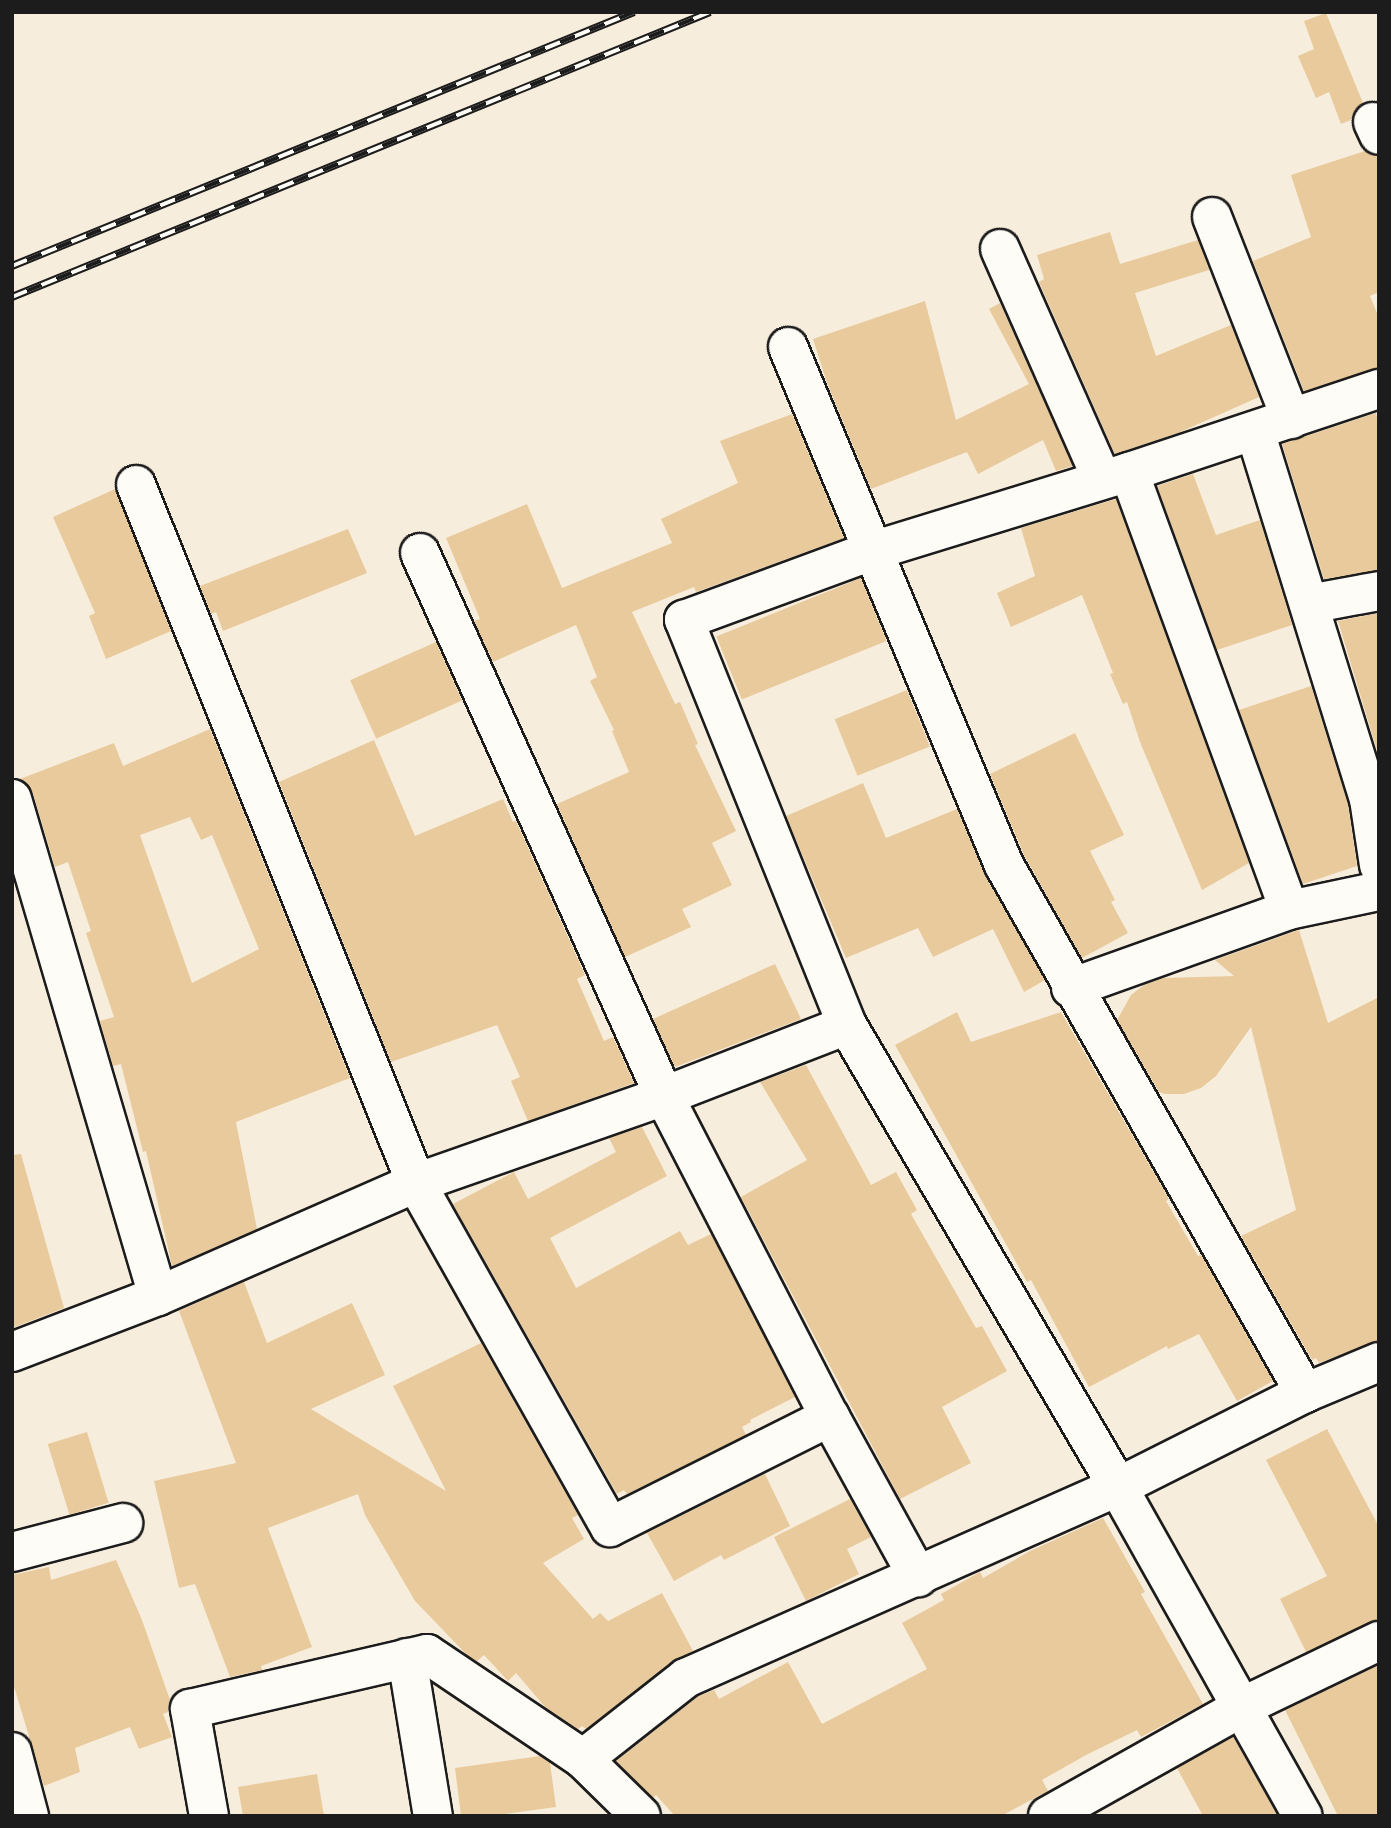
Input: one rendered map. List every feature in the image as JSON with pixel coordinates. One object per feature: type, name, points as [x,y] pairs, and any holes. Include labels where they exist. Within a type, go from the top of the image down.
[{"type":"street","points":[[1212,217],[1291,419]]},
{"type":"street","points":[[1000,249],[1115,475],[1289,910]]},
{"type":"street","points":[[788,347],[1004,865],[1071,988],[1305,1393]]},
{"type":"street","points":[[1303,1816],[1244,1706],[1118,1487],[847,1025],[684,620],[872,551],[1255,431],[1379,389]]},
{"type":"street","points":[[1255,431],[1374,798],[1379,865]]},
{"type":"street","points":[[136,485],[416,1183],[610,1527],[830,1417]]},
{"type":"street","points":[[419,553],[664,1096],[830,1417],[918,1577]]},
{"type":"street","points":[[1309,604],[1379,591]]},
{"type":"street","points":[[12,799],[158,1296]]},
{"type":"street","points":[[1071,988],[1289,910],[1379,891]]},
{"type":"street","points":[[12,1352],[158,1296],[416,1183],[664,1096],[847,1025]]},
{"type":"street","points":[[583,1759],[687,1678],[1118,1487],[1305,1393],[1379,1362]]},
{"type":"street","points":[[12,1552],[123,1523]]},
{"type":"street","points":[[1071,1810],[1244,1706],[1379,1641]]},
{"type":"street","points":[[209,1816],[190,1709],[427,1654],[583,1759],[641,1816]]},
{"type":"street","points":[[407,1658],[433,1816]]},
{"type":"street","points":[[12,1752],[29,1816]]},
{"type":"building","points":[[1326,13],[1363,103],[1355,110],[1351,120],[1341,124],[1329,92],[1316,98],[1298,56],[1314,49],[1304,21]]},
{"type":"building","points":[[1365,151],[1379,157],[1379,292],[1370,296],[1379,318],[1379,367],[1304,391],[1253,261],[1311,237],[1291,175]]},
{"type":"building","points":[[1110,232],[1120,264],[1198,240],[1209,270],[1135,293],[1156,356],[1231,325],[1259,397],[1178,433],[1115,454],[1039,282],[1044,279],[1037,255]]},
{"type":"building","points":[[925,301],[956,420],[1029,384],[989,309],[1000,303],[1073,466],[1056,471],[1043,440],[978,474],[967,452],[871,489],[827,383],[813,339]]},
{"type":"building","points":[[1376,413],[1379,427],[1379,570],[1324,579],[1282,444]]},
{"type":"building","points":[[792,414],[844,538],[696,592],[694,587],[632,612],[675,704],[680,702],[698,744],[695,745],[736,831],[712,843],[732,885],[682,909],[691,927],[625,957],[557,804],[629,772],[612,731],[614,730],[590,681],[597,677],[576,625],[493,662],[474,621],[480,619],[446,538],[527,504],[562,588],[672,543],[661,519],[738,483],[720,441]]},
{"type":"building","points":[[1193,474],[1216,535],[1260,520],[1292,625],[1217,650],[1157,486]]},
{"type":"building","points":[[115,489],[171,631],[106,659],[89,616],[95,613],[53,517]]},
{"type":"building","points":[[1116,499],[1249,863],[1202,890],[1140,742],[1127,702],[1123,704],[1110,674],[1113,673],[1082,595],[1011,627],[997,593],[1035,576],[1021,528]]},
{"type":"building","points":[[348,529],[367,573],[223,631],[216,612],[211,614],[200,586]]},
{"type":"building","points":[[861,578],[886,641],[742,699],[716,636]]},
{"type":"building","points":[[1379,613],[1379,757],[1338,621]]},
{"type":"building","points":[[436,642],[462,700],[376,739],[350,680]]},
{"type":"building","points":[[1311,686],[1348,804],[1357,866],[1303,884],[1239,710]]},
{"type":"building","points":[[907,690],[930,747],[858,776],[835,719]]},
{"type":"building","points":[[210,729],[350,1078],[236,1122],[257,1229],[172,1266],[146,1151],[143,1152],[121,1064],[113,1066],[100,1021],[114,1017],[86,933],[91,931],[68,862],[55,867],[33,793],[20,779],[114,743],[123,766]],"holes":[[[190,817],[201,840],[212,835],[259,949],[192,983],[140,835]]]},
{"type":"building","points":[[1075,733],[1124,835],[1090,851],[1115,900],[1111,902],[1128,933],[1082,958],[1024,855],[990,774]]},
{"type":"building","points":[[374,740],[415,836],[503,799],[513,822],[516,821],[585,975],[577,979],[604,1041],[613,1037],[634,1083],[528,1121],[511,1081],[520,1077],[497,1025],[391,1062],[279,782]]},
{"type":"building","points":[[863,783],[886,838],[957,809],[985,876],[1045,980],[1024,992],[993,929],[933,957],[918,928],[846,958],[786,816]]},
{"type":"building","points":[[1299,930],[1328,1023],[1379,997],[1379,1340],[1319,1363],[1316,1358],[1312,1360],[1241,1236],[1296,1210],[1251,1027],[1216,1076],[1201,1088],[1184,1094],[1165,1094],[1159,1092],[1117,1020],[1131,995],[1144,985],[1164,978],[1234,976],[1215,960]]},
{"type":"building","points":[[775,964],[801,1019],[675,1067],[653,1019]]},
{"type":"building","points":[[957,1012],[971,1042],[1061,1012],[1169,1199],[1166,1201],[1198,1256],[1201,1255],[1273,1381],[1237,1401],[1199,1334],[1168,1349],[1167,1346],[1089,1387],[1031,1280],[1027,1282],[895,1045]]},
{"type":"building","points":[[806,1065],[871,1185],[896,1172],[917,1210],[911,1214],[976,1328],[982,1326],[1007,1371],[942,1407],[971,1463],[900,1499],[741,1197],[807,1160],[760,1082]]},
{"type":"building","points":[[642,1127],[667,1176],[550,1238],[576,1288],[680,1231],[688,1245],[711,1234],[795,1397],[750,1420],[751,1422],[742,1427],[746,1435],[627,1494],[624,1490],[617,1494],[453,1204],[514,1172],[528,1199],[616,1152],[609,1138]]},
{"type":"building","points":[[21,1154],[64,1308],[12,1328],[12,1155]]},
{"type":"building","points":[[244,1282],[267,1343],[352,1303],[385,1375],[311,1409],[446,1491],[393,1386],[481,1343],[578,1515],[572,1518],[584,1539],[543,1563],[593,1619],[600,1613],[608,1621],[662,1593],[693,1651],[672,1661],[586,1729],[582,1726],[578,1729],[546,1708],[516,1673],[508,1681],[484,1655],[477,1661],[468,1656],[415,1601],[365,1515],[358,1494],[268,1528],[312,1647],[261,1666],[262,1670],[230,1677],[195,1584],[179,1588],[154,1481],[236,1463],[179,1311]]},
{"type":"building","points":[[1327,1429],[1379,1527],[1379,1619],[1306,1652],[1280,1599],[1327,1576],[1266,1460]]},
{"type":"building","points":[[87,1432],[109,1503],[69,1515],[48,1444]]},
{"type":"building","points":[[765,1474],[790,1526],[724,1560],[721,1555],[674,1581],[647,1533]]},
{"type":"building","points":[[850,1499],[871,1537],[847,1549],[859,1574],[806,1601],[774,1537]]},
{"type":"building","points":[[1103,1518],[1145,1592],[1141,1594],[1203,1704],[1141,1737],[1137,1730],[1086,1755],[1042,1780],[1048,1791],[1001,1816],[675,1816],[656,1795],[653,1798],[616,1761],[697,1697],[714,1690],[719,1699],[788,1662],[822,1724],[927,1669],[902,1623],[944,1600],[941,1594],[980,1572],[983,1578],[1030,1551]]},
{"type":"building","points":[[116,1560],[142,1620],[170,1700],[168,1712],[163,1714],[172,1737],[139,1749],[130,1727],[75,1748],[80,1772],[44,1786],[12,1680],[12,1575],[49,1567],[51,1580]]},
{"type":"building","points":[[1379,1665],[1379,1816],[1338,1816],[1285,1710]]},
{"type":"building","points":[[1233,1737],[1278,1816],[1203,1816],[1177,1768]]},
{"type":"building","points":[[540,1756],[550,1763],[556,1807],[490,1816],[461,1816],[455,1768]]},
{"type":"building","points":[[317,1774],[324,1816],[243,1816],[238,1787]]},
{"type":"railway","points":[[12,266],[634,12]]},
{"type":"railway","points":[[12,297],[710,12]]}]
